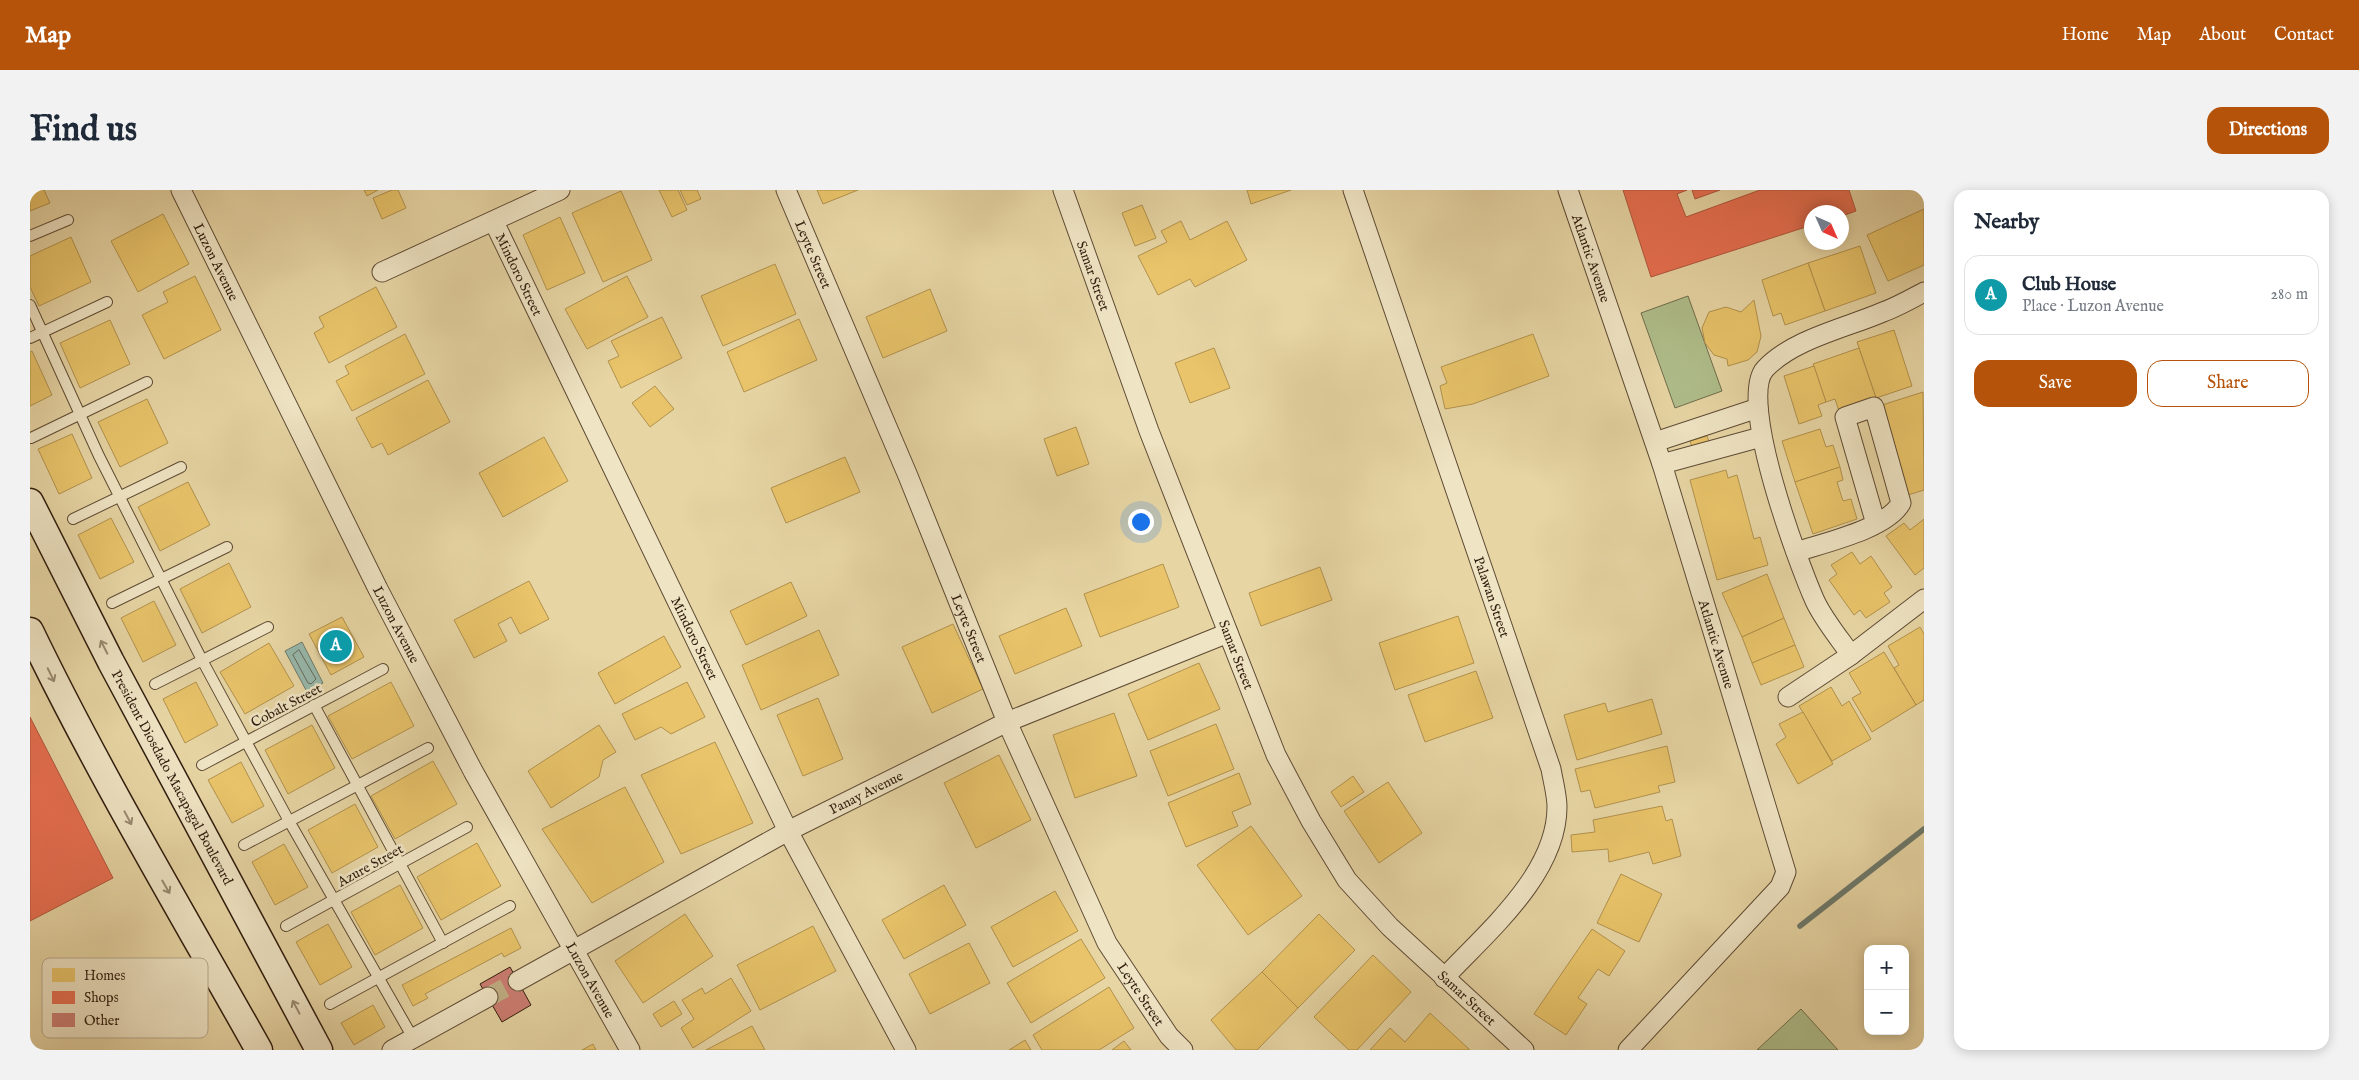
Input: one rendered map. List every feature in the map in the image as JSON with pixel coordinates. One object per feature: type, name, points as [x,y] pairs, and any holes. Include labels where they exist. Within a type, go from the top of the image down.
[{"type":"main road","name":"President Diosdado Macapagal Boulevard","points":[[30,502],[111,662],[319,1050]]},
{"type":"main road","points":[[30,631],[56,685],[142,844],[207,958]]},
{"type":"main road","points":[[208,960],[259,1050]]},
{"type":"street","name":"Luzon Avenue","points":[[181,190],[382,598],[473,772],[630,1050]]},
{"type":"street","points":[[382,272],[560,190]]},
{"type":"street","name":"Leyte Street","points":[[786,190],[908,476],[1007,722],[1107,943],[1169,1036],[1183,1050]]},
{"type":"street","name":"Samar Street","points":[[1062,190],[1150,431],[1276,755],[1311,821],[1347,880],[1390,927],[1524,1050]]},
{"type":"street","name":"Palawan Street","points":[[1353,190],[1551,769],[1558,806],[1554,834],[1540,868],[1521,895],[1444,978]]},
{"type":"street","name":"Atlantic Avenue","points":[[1568,190],[1655,442],[1786,872],[1780,887],[1628,1050]]},
{"type":"street","name":"Mindoro Street","points":[[494,222],[788,831],[906,1050]]},
{"type":"street","points":[[1851,655],[1816,604],[1796,552],[1761,437],[1757,391],[1763,370],[1790,348],[1886,312],[1924,292]]},
{"type":"street","points":[[1796,552],[1876,524],[1897,510],[1901,503],[1874,407],[1845,418],[1876,524]]},
{"type":"street","points":[[1655,442],[1758,408]]},
{"type":"street","points":[[1662,464],[1761,437]]},
{"type":"street","points":[[1788,696],[1851,655],[1924,599]]},
{"type":"street","name":"Panay Avenue","points":[[518,981],[788,831],[1007,722],[1228,633]]},
{"type":"street","points":[[392,1050],[488,997]]},
{"type":"lane","points":[[30,236],[68,220]]},
{"type":"lane","points":[[30,338],[107,302]]},
{"type":"lane","points":[[30,305],[160,579],[202,660],[289,821],[413,1038]]},
{"type":"lane","points":[[32,438],[147,382]]},
{"type":"lane","points":[[73,519],[181,467]]},
{"type":"lane","points":[[112,603],[226,547]]},
{"type":"lane","points":[[155,684],[268,627]]},
{"type":"lane","name":"Cobalt Street","points":[[202,765],[383,669]]},
{"type":"lane","points":[[314,705],[443,943]]},
{"type":"lane","points":[[244,845],[428,748]]},
{"type":"lane","name":"Azure Street","points":[[286,926],[467,827]]},
{"type":"lane","points":[[330,1004],[510,906]]},
{"type":"green space","points":[[1688,296],[1722,391],[1675,408],[1641,313]]},
{"type":"green space","points":[[1801,1009],[1838,1050],[1757,1050]]},
{"type":"water","points":[[302,642],[323,683],[307,692],[285,651]]},
{"type":"building: Homes","points":[[30,190],[44,190],[50,203],[30,211]]},
{"type":"building: Homes","points":[[364,190],[378,190],[367,196]]},
{"type":"building: Homes","points":[[392,190],[398,190],[406,208],[382,219],[373,198]]},
{"type":"building: Homes","points":[[659,190],[678,190],[687,210],[672,217]]},
{"type":"building: Homes","points":[[680,190],[697,190],[701,199],[687,205]]},
{"type":"building: Homes","points":[[817,190],[858,190],[823,204]]},
{"type":"building: Homes","points":[[1247,190],[1291,190],[1251,204]]},
{"type":"building: Homes","points":[[621,191],[652,260],[603,282],[572,213]]},
{"type":"building: Homes","points":[[1142,205],[1156,238],[1135,246],[1122,213]]},
{"type":"building: Homes","points":[[1924,209],[1924,265],[1888,281],[1867,235]]},
{"type":"building: Homes","points":[[163,214],[189,264],[138,292],[111,241]]},
{"type":"building: Homes","points":[[560,217],[585,273],[547,290],[523,235]]},
{"type":"building: Homes","points":[[1181,221],[1190,240],[1227,221],[1247,260],[1195,287],[1190,279],[1158,295],[1138,256],[1167,242],[1161,231]]},
{"type":"building: Homes","points":[[71,237],[91,282],[39,306],[30,287],[30,256]]},
{"type":"building: Homes","points":[[1860,246],[1876,293],[1825,311],[1808,263]]},
{"type":"building: Homes","points":[[1808,263],[1825,311],[1785,325],[1781,313],[1773,316],[1762,280]]},
{"type":"building: Homes","points":[[775,264],[796,314],[723,346],[701,296]]},
{"type":"building: Homes","points":[[195,276],[221,330],[164,359],[142,315],[168,302],[163,292]]},
{"type":"building: Homes","points":[[627,276],[648,317],[587,349],[565,309]]},
{"type":"building: Homes","points":[[376,287],[397,327],[329,363],[314,333],[324,327],[319,317]]},
{"type":"building: Homes","points":[[930,289],[947,331],[883,358],[866,317]]},
{"type":"building: Homes","points":[[1754,300],[1761,336],[1757,352],[1748,360],[1728,366],[1727,359],[1714,355],[1705,343],[1702,328],[1709,312],[1726,307],[1741,312]]},
{"type":"building: Homes","points":[[662,317],[682,358],[621,388],[608,361],[619,356],[611,341]]},
{"type":"building: Homes","points":[[799,319],[817,360],[744,392],[727,352]]},
{"type":"building: Homes","points":[[110,320],[130,364],[80,388],[60,343]]},
{"type":"building: Homes","points":[[1894,330],[1912,386],[1876,398],[1857,342]]},
{"type":"building: Homes","points":[[405,334],[425,374],[352,411],[336,381],[349,374],[345,366]]},
{"type":"building: Homes","points":[[1533,334],[1549,376],[1473,404],[1445,409],[1440,386],[1447,383],[1441,367]]},
{"type":"building: Homes","points":[[1214,348],[1230,388],[1190,403],[1175,363]]},
{"type":"building: Homes","points":[[1859,348],[1876,398],[1839,411],[1835,399],[1826,402],[1813,364]]},
{"type":"building: Homes","points":[[32,351],[52,395],[30,406],[30,352]]},
{"type":"building: Homes","points":[[1814,366],[1826,402],[1818,405],[1822,416],[1799,424],[1784,376]]},
{"type":"building: Homes","points":[[428,380],[450,422],[388,455],[382,443],[372,448],[356,418]]},
{"type":"building: Homes","points":[[655,386],[674,409],[650,427],[632,403]]},
{"type":"building: Homes","points":[[1923,392],[1924,490],[1908,495],[1879,406]]},
{"type":"building: Homes","points":[[147,399],[168,443],[120,467],[98,422]]},
{"type":"building: Homes","points":[[1076,427],[1089,464],[1057,476],[1044,439]]},
{"type":"building: Homes","points":[[1820,429],[1826,447],[1833,445],[1840,467],[1795,482],[1782,441]]},
{"type":"building: Homes","points":[[72,434],[92,478],[59,494],[38,449]]},
{"type":"building: Homes","points":[[1707,436],[1710,444],[1693,450],[1690,441]]},
{"type":"building: Homes","points":[[544,437],[568,481],[503,517],[479,473]]},
{"type":"building: Homes","points":[[845,457],[860,492],[786,523],[771,488]]},
{"type":"building: Homes","points":[[1840,467],[1843,480],[1837,482],[1843,501],[1851,499],[1857,519],[1813,534],[1795,482]]},
{"type":"building: Homes","points":[[1726,470],[1728,478],[1737,475],[1754,539],[1760,537],[1768,565],[1717,580],[1690,480]]},
{"type":"building: Homes","points":[[188,482],[210,525],[160,551],[138,507]]},
{"type":"building: Homes","points":[[111,518],[134,562],[100,579],[78,535]]},
{"type":"building: Homes","points":[[1924,519],[1924,568],[1915,575],[1886,536],[1904,523],[1910,530]]},
{"type":"building: Homes","points":[[1852,552],[1860,564],[1871,556],[1892,587],[1884,593],[1890,602],[1866,618],[1860,610],[1854,615],[1829,580],[1837,574],[1831,565]]},
{"type":"building: Homes","points":[[229,563],[251,607],[202,633],[180,589]]},
{"type":"building: Homes","points":[[1163,564],[1179,607],[1100,637],[1084,594]]},
{"type":"building: Homes","points":[[1320,567],[1332,600],[1261,626],[1249,593]]},
{"type":"building: Homes","points":[[1767,574],[1784,618],[1742,637],[1722,593]]},
{"type":"building: Homes","points":[[529,581],[549,619],[520,634],[511,617],[498,624],[507,641],[474,658],[454,620]]},
{"type":"building: Homes","points":[[791,582],[807,616],[746,645],[730,611]]},
{"type":"building: Homes","points":[[154,601],[176,645],[143,662],[121,618]]},
{"type":"building: Homes","points":[[1066,608],[1082,646],[1015,674],[999,636]]},
{"type":"building: Homes","points":[[1458,616],[1474,663],[1395,690],[1379,643]]},
{"type":"building: Homes","points":[[342,617],[364,657],[331,675],[309,634]]},
{"type":"building: Homes","points":[[1784,618],[1795,645],[1752,663],[1742,637]]},
{"type":"building: Homes","points":[[953,624],[983,689],[932,713],[902,647]]},
{"type":"building: Homes","points":[[1920,627],[1924,634],[1924,700],[1916,705],[1894,668],[1899,665],[1888,646]]},
{"type":"building: Homes","points":[[819,630],[839,675],[761,710],[742,665]]},
{"type":"building: Homes","points":[[664,636],[681,667],[615,704],[598,673]]},
{"type":"building: Homes","points":[[269,643],[294,686],[245,714],[220,672]]},
{"type":"building: Homes","points":[[1795,645],[1804,667],[1761,685],[1752,663]]},
{"type":"building: Homes","points":[[1884,652],[1916,705],[1872,732],[1852,698],[1861,693],[1849,673]]},
{"type":"building: Homes","points":[[1199,663],[1220,709],[1148,740],[1128,694]]},
{"type":"building: Homes","points":[[1476,671],[1493,718],[1425,742],[1408,695]]},
{"type":"building: Homes","points":[[196,682],[218,725],[185,743],[163,699]]},
{"type":"building: Homes","points":[[391,682],[414,726],[352,759],[328,716]]},
{"type":"building: Homes","points":[[687,682],[705,717],[671,734],[661,727],[635,740],[622,714]]},
{"type":"building: Homes","points":[[1831,687],[1842,706],[1849,701],[1871,739],[1832,761],[1799,706]]},
{"type":"building: Homes","points":[[818,698],[843,759],[803,776],[777,715]]},
{"type":"building: Homes","points":[[1652,699],[1662,734],[1577,760],[1564,715],[1605,703],[1608,712]]},
{"type":"building: Homes","points":[[1803,712],[1833,764],[1798,784],[1776,744],[1786,737],[1779,724]]},
{"type":"building: Homes","points":[[1114,713],[1137,776],[1075,798],[1053,735]]},
{"type":"building: Homes","points":[[1216,724],[1234,769],[1168,796],[1150,751]]},
{"type":"building: Homes","points":[[312,725],[335,768],[288,794],[265,750]]},
{"type":"building: Homes","points":[[599,725],[616,752],[603,760],[599,777],[551,808],[528,771]]},
{"type":"building: Homes","points":[[715,742],[753,823],[681,854],[641,775]]},
{"type":"building: Homes","points":[[1667,746],[1675,782],[1658,786],[1660,792],[1595,808],[1590,790],[1581,792],[1575,769]]},
{"type":"building: Homes","points":[[999,755],[1031,820],[976,848],[944,783]]},
{"type":"building: Homes","points":[[433,761],[457,804],[395,839],[371,796]]},
{"type":"building: Homes","points":[[241,762],[264,806],[232,823],[208,780]]},
{"type":"building: Homes","points":[[1239,773],[1251,804],[1232,812],[1238,826],[1186,847],[1168,803]]},
{"type":"building: Homes","points":[[1353,776],[1364,792],[1341,807],[1331,792]]},
{"type":"building: Homes","points":[[1388,782],[1422,833],[1379,863],[1344,811]]},
{"type":"building: Homes","points":[[625,787],[664,862],[592,903],[542,829]]},
{"type":"building: Homes","points":[[355,804],[378,847],[332,873],[308,830]]},
{"type":"building: Homes","points":[[1662,806],[1666,821],[1672,819],[1681,856],[1653,864],[1649,852],[1609,862],[1608,849],[1572,852],[1571,835],[1595,832],[1593,820]]},
{"type":"building: Homes","points":[[1251,826],[1302,896],[1248,935],[1197,865]]},
{"type":"building: Homes","points":[[477,843],[501,886],[441,920],[417,877]]},
{"type":"building: Homes","points":[[284,844],[308,887],[275,905],[252,862]]},
{"type":"building: Homes","points":[[1621,874],[1662,894],[1639,942],[1597,923]]},
{"type":"building: Homes","points":[[400,885],[423,928],[375,955],[351,912]]},
{"type":"building: Homes","points":[[944,885],[966,925],[904,959],[882,920]]},
{"type":"building: Homes","points":[[1055,891],[1078,931],[1013,967],[991,927]]},
{"type":"building: Homes","points":[[685,914],[713,956],[643,1003],[615,961]]},
{"type":"building: Homes","points":[[1319,914],[1355,950],[1298,1008],[1262,972]]},
{"type":"building: Homes","points":[[328,924],[352,967],[320,985],[296,942]]},
{"type":"building: Homes","points":[[813,926],[836,971],[760,1010],[737,965]]},
{"type":"building: Homes","points":[[511,928],[521,948],[504,957],[502,953],[425,994],[428,998],[413,1006],[402,985]]},
{"type":"building: Homes","points":[[1592,929],[1625,951],[1609,976],[1598,969],[1578,998],[1587,1004],[1566,1035],[1534,1014]]},
{"type":"building: Homes","points":[[1081,939],[1105,978],[1031,1023],[1007,983]]},
{"type":"building: Homes","points":[[969,943],[990,983],[930,1014],[909,974]]},
{"type":"building: Homes","points":[[1373,955],[1411,992],[1357,1050],[1349,1050],[1314,1017]]},
{"type":"building: Homes","points":[[1262,972],[1298,1008],[1257,1050],[1236,1050],[1211,1020]]},
{"type":"building: Homes","points":[[731,978],[751,1011],[693,1048],[681,1028],[694,1019],[682,1000],[702,988],[705,994]]},
{"type":"building: Homes","points":[[1109,987],[1134,1028],[1099,1050],[1042,1050],[1033,1035]]},
{"type":"building: Homes","points":[[674,1001],[682,1014],[661,1027],[653,1014]]},
{"type":"building: Homes","points":[[373,1005],[385,1027],[354,1045],[341,1023]]},
{"type":"building: Homes","points":[[1430,1013],[1470,1050],[1370,1050],[1390,1028],[1405,1042]]},
{"type":"building: Homes","points":[[752,1026],[765,1050],[706,1050]]},
{"type":"building: Homes","points":[[1025,1040],[1031,1050],[1009,1050]]},
{"type":"building: Homes","points":[[1124,1041],[1131,1050],[1112,1050]]},
{"type":"building: Homes","points":[[593,1044],[596,1050],[582,1050]]},
{"type":"building: Shops","points":[[1623,190],[1687,190],[1677,194],[1686,217],[1760,190],[1849,190],[1856,211],[1849,214],[1849,205],[1804,205],[1804,228],[1651,277]]},
{"type":"building: Shops","points":[[1692,190],[1720,190],[1695,199]]},
{"type":"building: Shops","points":[[30,717],[113,878],[30,921]]},
{"type":"building: Other","points":[[510,967],[531,1005],[502,1022],[480,984]]},
{"type":"waterway","points":[[1800,926],[1924,829]]},
{"type":"tunnel","points":[[488,997],[518,981]]},
{"type":"place","name":"Club House","points":[[336,646]]}]
